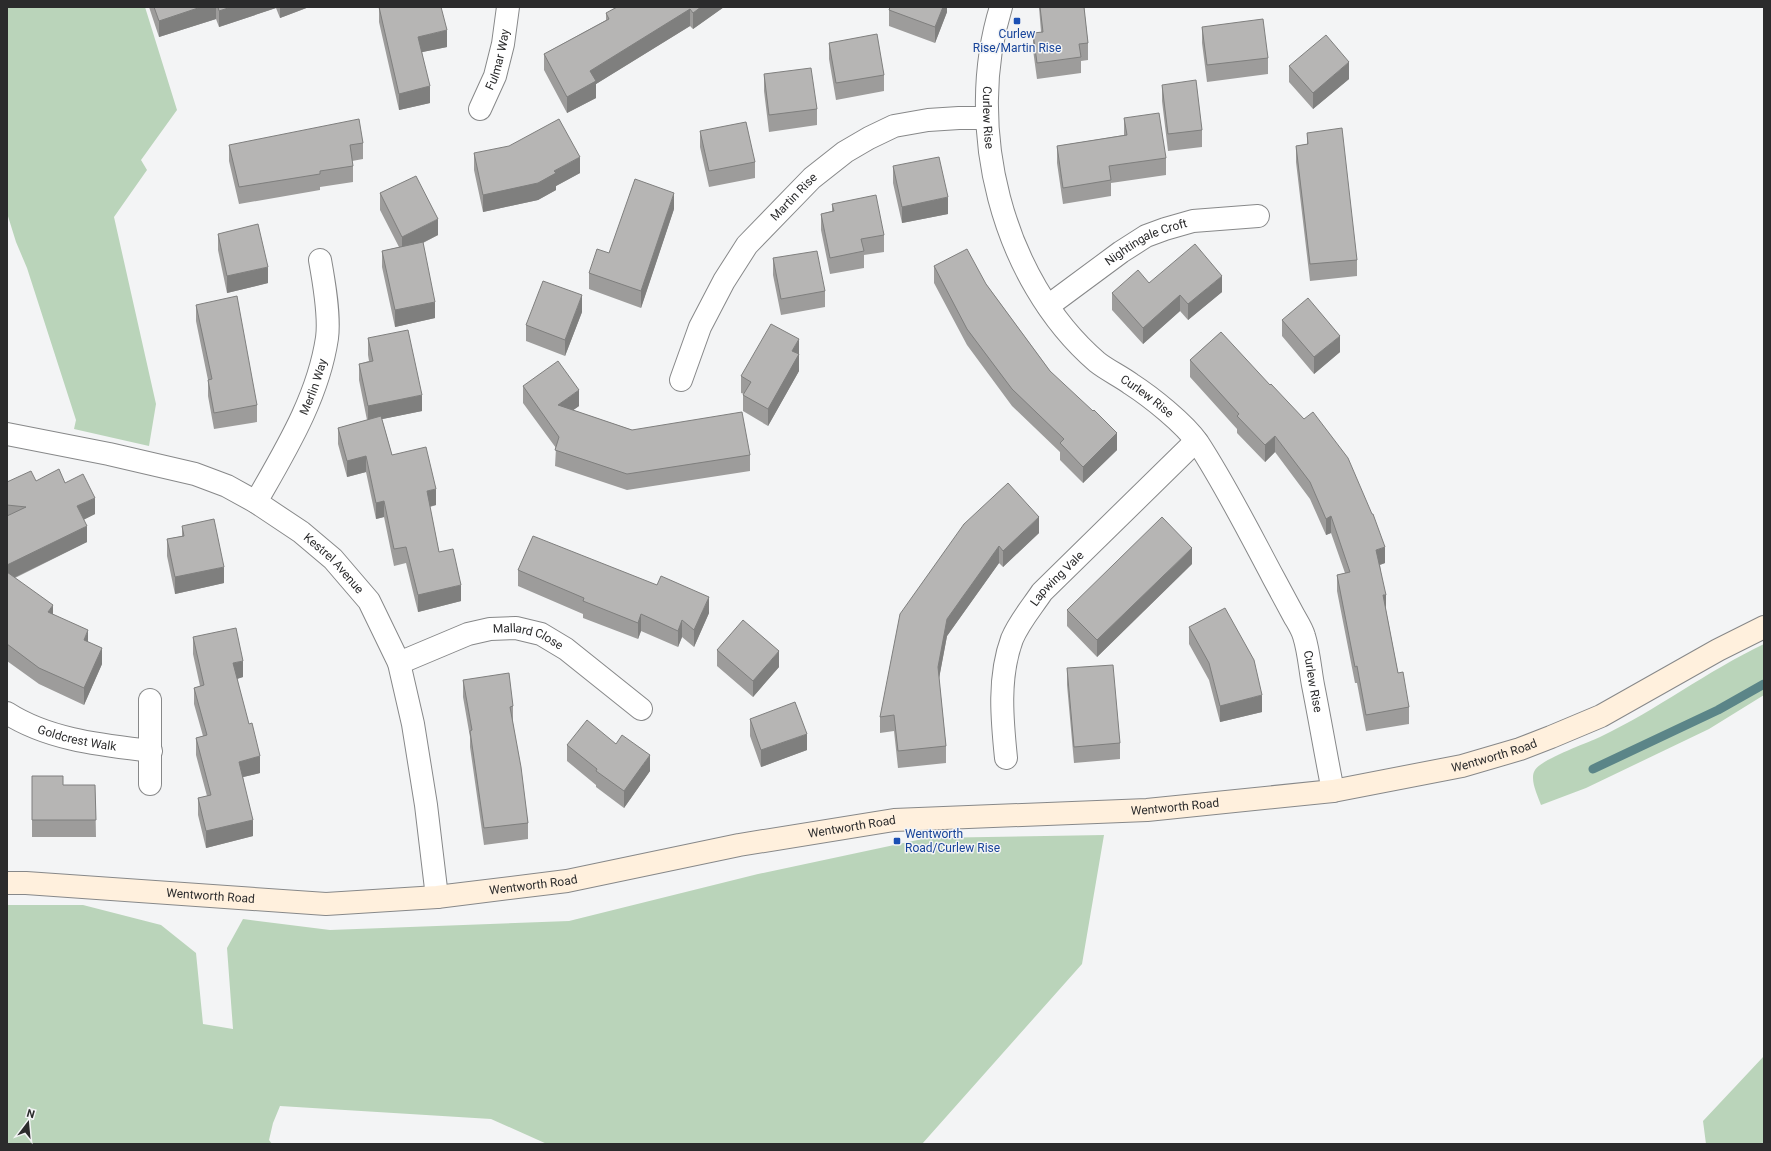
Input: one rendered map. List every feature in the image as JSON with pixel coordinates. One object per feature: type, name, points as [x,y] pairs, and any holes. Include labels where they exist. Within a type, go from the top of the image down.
[{"type":"street","name":"Fulmar Way","points":[[480,109],[495,76],[503,44],[508,7]]},
{"type":"street","name":"Curlew Rise","points":[[1001,7],[992,41],[988,92],[991,160],[1008,229],[1020,259],[1048,306],[1071,336],[1098,363],[1133,385],[1164,409],[1196,441],[1226,490],[1304,635],[1333,791]]},
{"type":"street","name":"Martin Rise","points":[[681,380],[700,327],[724,281],[748,245],[812,178],[845,152],[894,126],[928,120],[988,118]]},
{"type":"street","name":"Nightingale Croft","points":[[1048,306],[1121,252],[1146,236],[1165,228],[1193,221],[1258,216]]},
{"type":"street","name":"Merlin Way","points":[[256,502],[297,430],[309,402],[319,371],[327,338],[326,296],[320,260]]},
{"type":"street","name":"Kestrel Avenue","points":[[7,434],[109,454],[195,474],[227,486],[256,502],[301,532],[333,559],[369,601],[399,663],[414,731],[426,805],[437,897]]},
{"type":"street","name":"Lapwing Vale","points":[[1006,758],[1002,715],[1005,668],[1013,638],[1026,614],[1042,592],[1196,441]]},
{"type":"street","name":"Mallard Close","points":[[399,663],[468,634],[490,629],[516,628],[541,634],[566,649],[641,709]]},
{"type":"street","name":"Wentworth Road","points":[[7,883],[26,883],[326,904],[437,897],[567,881],[739,845],[894,820],[1147,810],[1333,791],[1462,766],[1520,749],[1601,716],[1718,650],[1764,628]]},
{"type":"street","points":[[150,700],[150,784]]},
{"type":"street","name":"Goldcrest Walk","points":[[7,713],[18,720],[59,735],[101,745],[151,751]]},
{"type":"green space","points":[[7,7],[145,7],[177,110],[141,160],[147,170],[114,217],[156,404],[149,446],[74,429],[76,420],[27,268],[16,242],[7,213]]},
{"type":"green space","points":[[1764,644],[1764,695],[1709,729],[1586,788],[1541,805],[1533,783],[1533,774],[1539,766],[1555,756],[1600,737],[1642,715],[1722,666]]},
{"type":"green space","points":[[1104,835],[1082,964],[922,1144],[547,1144],[491,1119],[280,1106],[273,1123],[269,1140],[272,1144],[7,1144],[7,905],[83,905],[161,925],[196,953],[203,1024],[233,1029],[227,948],[243,919],[330,930],[569,921],[758,874],[927,838]]},
{"type":"green space","points":[[1764,1056],[1764,1144],[1706,1144],[1703,1121]]},
{"type":"building","points":[[154,7],[201,7],[159,21]]},
{"type":"building","points":[[218,7],[231,7],[219,11]]},
{"type":"building","points":[[379,7],[441,7],[447,30],[418,37],[430,86],[399,94]]},
{"type":"building","points":[[617,7],[701,7],[693,13],[690,9],[590,71],[596,81],[567,97],[544,54],[609,19],[606,13]]},
{"type":"building","points":[[890,7],[943,7],[935,27],[889,10]]},
{"type":"building","points":[[1040,7],[1084,7],[1088,43],[1079,44],[1081,57],[1037,63],[1033,33],[1043,32]]},
{"type":"building","points":[[1263,19],[1268,58],[1207,65],[1202,27]]},
{"type":"building","points":[[877,34],[884,75],[836,83],[829,43]]},
{"type":"building","points":[[1326,35],[1349,62],[1313,93],[1289,66]]},
{"type":"building","points":[[811,68],[817,109],[769,115],[764,74]]},
{"type":"building","points":[[1196,80],[1202,130],[1168,134],[1162,85]]},
{"type":"building","points":[[1159,113],[1166,158],[1109,166],[1111,180],[1063,188],[1057,146],[1127,135],[1124,118]]},
{"type":"building","points":[[359,119],[363,143],[350,145],[353,166],[320,171],[320,174],[239,187],[229,145]]},
{"type":"building","points":[[559,119],[580,157],[554,171],[556,173],[538,183],[483,195],[474,153],[509,146]]},
{"type":"building","points":[[746,122],[755,162],[709,171],[700,131]]},
{"type":"building","points":[[1342,128],[1357,260],[1310,264],[1296,146],[1308,144],[1307,133]]},
{"type":"building","points":[[939,157],[948,197],[902,207],[893,166]]},
{"type":"building","points":[[416,176],[438,219],[402,237],[380,193]]},
{"type":"building","points":[[635,179],[674,193],[641,291],[589,273],[597,249],[609,253]]},
{"type":"building","points":[[876,195],[884,235],[861,239],[864,251],[830,258],[821,214],[834,211],[832,204]]},
{"type":"building","points":[[258,224],[268,267],[227,276],[218,234]]},
{"type":"building","points":[[423,242],[435,302],[395,310],[382,251]]},
{"type":"building","points":[[1195,244],[1222,276],[1188,304],[1180,295],[1143,328],[1112,293],[1138,270],[1149,283]]},
{"type":"building","points":[[967,249],[986,284],[1050,371],[1093,411],[1094,410],[1117,433],[1083,467],[1060,443],[1064,439],[1012,389],[967,329],[934,266]]},
{"type":"building","points":[[817,251],[825,291],[781,299],[773,258]]},
{"type":"building","points":[[543,281],[582,295],[565,340],[526,325]]},
{"type":"building","points":[[237,296],[257,405],[214,413],[208,380],[212,379],[196,305]]},
{"type":"building","points":[[1308,298],[1340,336],[1314,357],[1282,320]]},
{"type":"building","points":[[771,324],[799,339],[792,351],[799,354],[768,409],[743,395],[751,382],[741,376]]},
{"type":"building","points":[[408,330],[422,395],[368,406],[359,364],[373,361],[368,338]]},
{"type":"building","points":[[1221,332],[1304,419],[1313,412],[1348,458],[1373,514],[1385,547],[1376,550],[1386,595],[1383,595],[1398,673],[1403,672],[1409,707],[1366,715],[1337,575],[1350,572],[1331,516],[1326,519],[1310,482],[1275,436],[1265,445],[1237,416],[1239,414],[1190,360]]},
{"type":"building","points":[[558,361],[579,390],[558,405],[632,430],[742,412],[750,455],[627,474],[555,450],[559,437],[523,386]]},
{"type":"building","points":[[381,416],[392,455],[426,447],[436,489],[427,491],[439,552],[453,549],[461,585],[418,595],[406,547],[394,549],[384,501],[376,503],[366,456],[347,461],[338,428]]},
{"type":"building","points":[[59,469],[65,483],[83,474],[95,498],[77,506],[87,526],[7,565],[7,516],[26,507],[7,505],[7,482],[31,471],[36,481]]},
{"type":"building","points":[[1008,483],[1039,517],[1003,551],[999,546],[947,619],[938,667],[946,746],[898,751],[894,715],[880,717],[900,614],[964,524]]},
{"type":"building","points":[[1162,517],[1192,548],[1097,640],[1067,610]]},
{"type":"building","points":[[214,519],[224,567],[175,577],[167,539],[184,536],[182,526]]},
{"type":"building","points":[[533,536],[657,585],[661,576],[709,597],[694,630],[682,620],[678,631],[641,614],[638,623],[583,601],[584,598],[518,570]]},
{"type":"building","points":[[7,572],[53,605],[48,612],[88,630],[84,640],[102,648],[84,688],[39,668],[7,644]]},
{"type":"building","points":[[1225,608],[1254,660],[1262,695],[1220,706],[1209,663],[1189,627]]},
{"type":"building","points":[[743,620],[779,651],[753,681],[717,650]]},
{"type":"building","points":[[236,628],[243,661],[233,663],[249,724],[252,723],[260,756],[239,762],[253,820],[206,831],[198,798],[211,795],[196,738],[207,735],[194,688],[204,685],[193,637]]},
{"type":"building","points":[[1113,665],[1120,743],[1074,747],[1067,668]]},
{"type":"building","points":[[509,673],[513,706],[510,707],[521,767],[528,823],[484,828],[470,731],[472,730],[463,680]]},
{"type":"building","points":[[795,702],[807,734],[761,750],[750,719]]},
{"type":"building","points":[[587,720],[616,744],[622,735],[650,755],[624,791],[596,771],[597,769],[567,745]]},
{"type":"building","points":[[32,776],[63,776],[63,785],[95,785],[96,820],[32,820]]},
{"type":"waterway","points":[[1593,769],[1718,710],[1764,684]]},
{"type":"place","name":"Curlew Rise/Martin Rise","points":[[1017,21]]},
{"type":"place","name":"Wentworth Road/Curlew Rise","points":[[897,841]]}]
